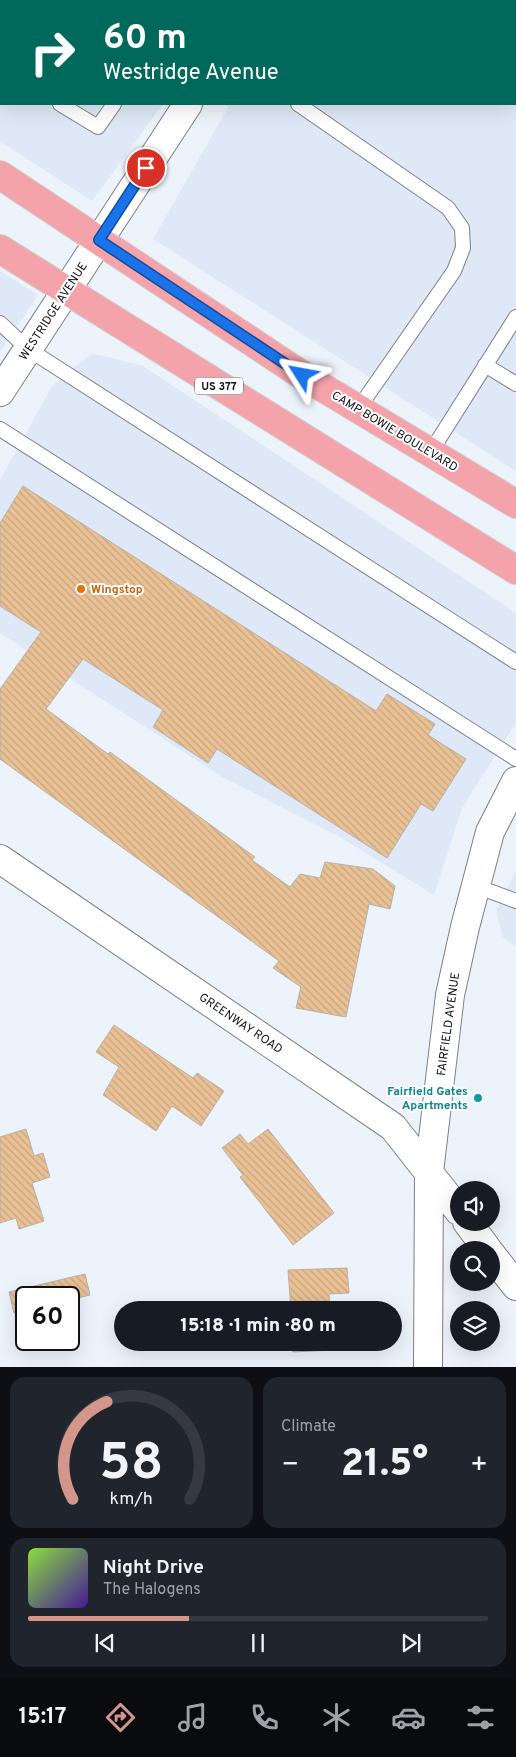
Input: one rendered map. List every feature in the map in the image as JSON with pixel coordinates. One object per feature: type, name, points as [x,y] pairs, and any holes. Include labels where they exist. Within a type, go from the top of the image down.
[{"type":"main road","name":"CAMP BOWIE BOULEVARD","points":[[0,175],[302,375],[516,504]]},
{"type":"main road","name":"US 377","points":[[0,249],[516,570]]},
{"type":"street","name":"WESTRIDGE AVENUE","points":[[0,392],[187,105]]},
{"type":"street","name":"FAIRFIELD AVENUE","points":[[428,1367],[428,1172],[450,995],[490,832],[516,782]]},
{"type":"street","name":"GREENWAY ROAD","points":[[0,859],[393,1127],[450,1200]]},
{"type":"street","points":[[500,1266],[516,1286]]},
{"type":"lane","points":[[62,105],[98,127],[113,105]]},
{"type":"lane","points":[[299,105],[448,208],[462,228],[463,248],[454,271],[358,410]]},
{"type":"lane","points":[[430,453],[516,317]]},
{"type":"lane","points":[[0,323],[28,349],[516,662]]},
{"type":"lane","points":[[485,365],[516,384]]},
{"type":"lane","points":[[0,429],[516,759]]},
{"type":"lane","points":[[476,886],[516,901]]},
{"type":"shaded area","points":[[0,105],[162,105],[92,201],[0,141]]},
{"type":"shaded area","points":[[229,105],[516,105],[516,471],[153,239]]},
{"type":"shaded area","points":[[0,271],[38,295],[0,352]]},
{"type":"shaded area","points":[[92,353],[143,366],[516,613],[516,723],[462,808],[434,895],[340,837],[224,778],[0,633],[0,480],[52,386]]},
{"type":"shaded area","points":[[516,870],[516,946],[503,938],[496,911]]},
{"type":"building","points":[[23,486],[376,711],[387,694],[435,724],[428,735],[466,759],[433,811],[421,804],[387,858],[217,749],[208,763],[153,727],[163,710],[83,659],[46,709],[108,754],[110,752],[255,857],[252,860],[290,887],[300,874],[320,878],[325,862],[373,869],[395,886],[390,909],[369,904],[346,1017],[296,1008],[301,987],[273,968],[279,961],[0,759],[0,689],[41,632],[0,606],[0,523]]},
{"type":"building","points":[[114,1025],[193,1078],[197,1073],[224,1091],[201,1126],[172,1106],[156,1131],[103,1095],[119,1067],[96,1052]]},
{"type":"building","points":[[26,1129],[34,1156],[43,1153],[50,1177],[32,1183],[44,1221],[19,1229],[16,1218],[0,1223],[0,1137]]},
{"type":"building","points":[[268,1129],[334,1213],[293,1245],[240,1177],[243,1175],[222,1148],[240,1134],[248,1144]]},
{"type":"building","points":[[347,1268],[349,1293],[329,1294],[329,1301],[290,1301],[288,1270]]},
{"type":"building","points":[[85,1274],[90,1295],[80,1297],[80,1286],[34,1286]]},
{"type":"building","points":[[15,1291],[15,1313],[14,1313],[9,1292]]},
{"type":"place","name":"Wingstop","points":[[81,589]]},
{"type":"place","name":"Fairfield Gates Apartments","points":[[478,1098]]},
{"type":"route","points":[[146,168],[99,240],[302,375]]}]
